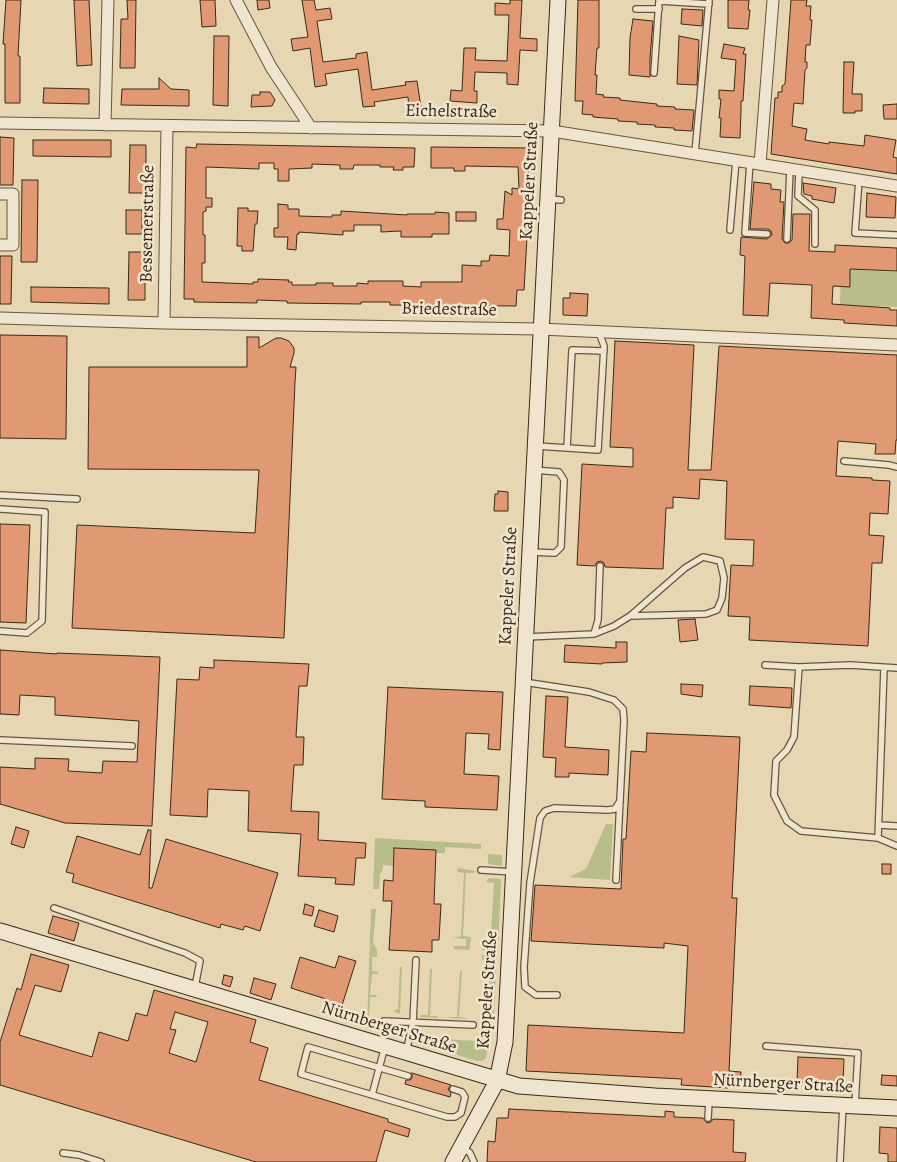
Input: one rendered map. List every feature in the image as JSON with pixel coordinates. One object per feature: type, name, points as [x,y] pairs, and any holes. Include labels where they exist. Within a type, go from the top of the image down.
[{"type":"street","points":[[105,125],[108,0]]},
{"type":"street","points":[[236,0],[271,67],[311,128]]},
{"type":"street","name":"Kappeler Straße","points":[[453,1162],[497,1080],[506,1035],[540,329],[554,199],[552,131],[558,0]]},
{"type":"street","points":[[755,163],[773,0]]},
{"type":"street","name":"Eichelstraße","points":[[0,123],[552,131],[897,186]]},
{"type":"street","name":"Bessemerstraße","points":[[164,323],[167,126]]},
{"type":"street","points":[[0,194],[13,194],[13,245],[0,245]]},
{"type":"street","name":"Briedestraße","points":[[0,318],[164,323],[540,329],[897,346]]},
{"type":"street","name":"Nürnberger Straße","points":[[0,931],[497,1080],[526,1087],[897,1108]]},
{"type":"lane","points":[[654,73],[659,2],[709,2],[695,153]]},
{"type":"lane","points":[[636,9],[659,9]]},
{"type":"lane","points":[[730,230],[736,160]]},
{"type":"lane","points":[[755,163],[745,233],[767,234]]},
{"type":"lane","points":[[787,240],[794,170]]},
{"type":"lane","points":[[794,170],[798,196],[815,210],[815,244]]},
{"type":"lane","points":[[859,180],[855,233],[897,235]]},
{"type":"lane","points":[[535,446],[598,450],[604,351],[599,332]]},
{"type":"lane","points":[[567,448],[572,350],[604,351]]},
{"type":"lane","points":[[844,461],[889,464],[897,467]]},
{"type":"lane","points":[[530,552],[555,553],[562,547],[564,480],[559,472],[534,470]]},
{"type":"lane","points":[[0,495],[77,499]]},
{"type":"lane","points":[[0,509],[45,512],[42,621],[27,633],[0,632]]},
{"type":"lane","points":[[526,638],[594,634],[614,626],[630,616],[684,568],[703,558],[720,561],[724,578],[722,598],[717,610],[706,614],[630,616]]},
{"type":"lane","points":[[594,634],[598,620],[600,566]]},
{"type":"lane","points":[[765,665],[850,665],[897,668]]},
{"type":"lane","points":[[799,666],[794,737],[787,750],[776,761],[774,795],[787,821],[801,831],[878,838],[897,846]]},
{"type":"lane","points":[[878,838],[884,668]]},
{"type":"lane","points":[[524,682],[589,692],[614,700],[623,709],[616,880]]},
{"type":"lane","points":[[0,740],[132,746]]},
{"type":"lane","points":[[557,996],[536,994],[525,987],[524,967],[530,883],[540,818],[546,811],[554,808],[608,810],[615,809],[620,801]]},
{"type":"lane","points":[[879,825],[897,826]]},
{"type":"lane","points":[[480,870],[513,872]]},
{"type":"lane","points":[[54,908],[185,953],[200,961],[195,989]]},
{"type":"lane","points":[[406,1052],[413,1022],[416,960]]},
{"type":"lane","points":[[384,1021],[473,1025]]},
{"type":"lane","points":[[372,1094],[385,1046]]},
{"type":"lane","points":[[766,1046],[858,1053],[840,1162]]},
{"type":"lane","points":[[408,1076],[308,1047],[301,1074],[446,1117],[455,1117],[461,1113],[465,1097],[462,1092],[453,1089]]},
{"type":"lane","points":[[708,1118],[709,1098]]},
{"type":"lane","points":[[462,1147],[470,1153],[474,1162]]},
{"type":"lane","points":[[63,1154],[79,1155],[101,1162]]},
{"type":"green space","points":[[841,269],[897,272],[897,307],[840,305]]},
{"type":"green space","points":[[606,824],[613,824],[610,880],[569,877],[586,869]]},
{"type":"green space","points":[[375,838],[481,844],[481,849],[445,847],[445,853],[436,853],[436,850],[394,848],[393,866],[383,865],[382,873],[380,873],[379,889],[373,889]]},
{"type":"green space","points":[[488,854],[502,855],[502,866],[488,864]]},
{"type":"green space","points":[[458,868],[475,871],[474,873],[466,873],[463,936],[471,937],[469,950],[454,949],[453,946],[466,946],[466,939],[453,938],[461,936],[464,873],[457,872]]},
{"type":"green space","points":[[489,878],[501,879],[498,951],[482,950],[483,947],[490,947],[494,883],[486,882]]},
{"type":"green space","points":[[371,909],[376,909],[373,942],[377,950],[377,957],[372,957],[372,971],[378,972],[378,974],[372,974],[370,995],[377,995],[376,997],[370,997],[369,1023],[377,1024],[377,1027],[401,1029],[401,1038],[367,1028]]},
{"type":"green space","points":[[482,955],[497,956],[494,1012],[486,1058],[482,1061],[477,1061],[419,1043],[419,1031],[421,1030],[423,1030],[423,1038],[478,1041],[478,1033],[486,1033],[490,961],[482,960]]},
{"type":"green space","points":[[400,967],[402,967],[400,1014],[393,1011],[398,1009]]},
{"type":"green space","points":[[430,969],[432,969],[430,1016],[438,1016],[438,1018],[420,1017],[420,1015],[428,1015]]},
{"type":"green space","points":[[460,971],[462,971],[459,1017],[467,1019],[449,1018],[457,1017]]},
{"type":"building","points":[[6,0],[21,0],[18,56],[20,56],[20,103],[5,103],[5,44],[3,44]]},
{"type":"building","points":[[74,0],[89,0],[92,65],[77,66]]},
{"type":"building","points":[[127,0],[136,0],[135,68],[120,68],[121,19],[128,19]]},
{"type":"building","points":[[200,0],[215,0],[216,26],[202,27]]},
{"type":"building","points":[[257,0],[269,0],[270,8],[258,10]]},
{"type":"building","points":[[302,0],[314,0],[316,10],[330,8],[332,19],[317,21],[323,62],[356,58],[356,54],[367,52],[372,90],[406,85],[405,82],[417,81],[421,107],[409,108],[408,97],[374,102],[375,106],[363,107],[358,69],[325,74],[327,85],[315,87],[310,48],[293,51],[291,39],[308,37]]},
{"type":"building","points":[[510,0],[522,0],[520,38],[537,39],[537,51],[520,50],[518,85],[507,84],[507,73],[475,72],[474,91],[477,91],[477,103],[450,101],[451,90],[462,91],[464,48],[476,48],[475,60],[507,61],[509,15],[495,15],[495,3],[510,4]]},
{"type":"building","points":[[578,0],[599,0],[599,48],[597,48],[595,75],[597,75],[596,94],[604,95],[603,97],[620,98],[620,100],[675,107],[675,109],[694,110],[692,131],[674,130],[674,128],[655,127],[655,125],[637,124],[637,122],[618,121],[618,119],[582,114],[583,101],[575,101]]},
{"type":"building","points":[[728,0],[749,0],[748,29],[728,28]]},
{"type":"building","points":[[791,0],[807,0],[806,6],[811,6],[810,20],[812,20],[810,45],[806,45],[805,62],[807,62],[807,68],[805,70],[803,104],[794,103],[792,126],[807,129],[805,140],[829,144],[829,142],[864,146],[865,135],[896,140],[893,157],[897,158],[897,174],[771,154],[775,98],[778,98],[778,92],[782,92],[782,86],[785,84]]},
{"type":"building","points":[[682,9],[703,10],[702,26],[681,24]]},
{"type":"building","points":[[633,19],[653,21],[650,77],[629,75],[630,38]]},
{"type":"building","points":[[214,36],[229,36],[228,106],[213,105]]},
{"type":"building","points":[[679,36],[699,40],[697,85],[677,84]]},
{"type":"building","points":[[724,44],[745,48],[743,54],[746,54],[743,101],[741,101],[740,138],[720,137],[721,99],[719,99],[719,90],[734,91],[736,60],[721,58]]},
{"type":"building","points":[[844,62],[854,62],[852,94],[862,94],[862,111],[843,113]]},
{"type":"building","points":[[159,78],[171,89],[189,90],[189,106],[121,105],[122,89],[159,89]]},
{"type":"building","points":[[44,88],[89,89],[89,104],[43,103]]},
{"type":"building","points":[[260,92],[270,92],[275,100],[272,106],[251,107],[252,95],[260,95]]},
{"type":"building","points":[[897,104],[897,119],[884,119],[883,105]]},
{"type":"building","points":[[0,137],[14,138],[13,185],[0,185]]},
{"type":"building","points":[[33,140],[111,140],[111,157],[33,156]]},
{"type":"building","points":[[197,144],[415,148],[414,167],[403,167],[403,170],[393,170],[394,167],[380,167],[380,165],[354,165],[353,169],[340,169],[340,165],[312,164],[312,168],[289,169],[289,181],[278,181],[278,169],[274,169],[274,163],[259,163],[259,169],[206,167],[206,198],[212,198],[212,207],[206,207],[206,211],[203,212],[205,263],[202,263],[202,282],[253,284],[253,282],[258,282],[258,279],[289,280],[288,282],[292,282],[292,285],[333,283],[333,286],[357,286],[357,283],[368,284],[368,281],[403,281],[403,286],[421,287],[421,282],[462,282],[462,265],[481,266],[481,261],[489,261],[490,255],[509,256],[510,230],[497,229],[497,219],[503,219],[505,191],[512,195],[512,188],[519,189],[518,167],[465,166],[465,171],[454,171],[454,168],[431,168],[431,147],[528,148],[529,202],[524,290],[517,290],[516,306],[390,305],[390,302],[361,302],[361,304],[287,303],[287,301],[257,300],[257,303],[194,302],[194,299],[184,299],[186,147],[196,148]]},
{"type":"building","points":[[130,145],[146,145],[146,193],[129,193]]},
{"type":"building","points":[[22,180],[38,180],[37,262],[21,262]]},
{"type":"building","points":[[754,182],[771,184],[771,189],[781,190],[780,202],[784,202],[782,239],[785,243],[789,243],[792,240],[793,214],[810,214],[809,251],[835,252],[835,245],[897,248],[897,271],[850,269],[850,287],[833,286],[832,304],[897,310],[897,326],[844,323],[844,320],[811,318],[812,285],[770,283],[768,316],[743,315],[745,256],[740,255],[741,237],[767,239],[772,235],[768,229],[750,229]]},
{"type":"building","points":[[803,183],[836,188],[834,203],[812,199],[812,196],[804,194]]},
{"type":"building","points":[[867,193],[896,197],[895,218],[866,217]]},
{"type":"building","points":[[278,204],[288,205],[288,209],[299,209],[299,216],[332,217],[332,215],[341,215],[341,211],[407,215],[435,214],[435,212],[449,213],[449,234],[432,234],[432,237],[401,237],[401,231],[381,232],[381,225],[354,225],[354,231],[343,231],[343,235],[299,232],[297,234],[296,250],[287,249],[288,237],[274,237],[274,228],[278,228]]},
{"type":"building","points":[[238,208],[258,211],[253,251],[242,251],[242,246],[237,246]]},
{"type":"building","points":[[126,210],[142,210],[142,234],[126,234]]},
{"type":"building","points":[[456,212],[476,212],[476,221],[456,221]]},
{"type":"building","points":[[129,252],[145,252],[145,300],[128,300]]},
{"type":"building","points":[[0,256],[12,256],[11,304],[0,304]]},
{"type":"building","points":[[31,287],[109,288],[109,304],[31,302]]},
{"type":"building","points":[[570,293],[588,294],[587,316],[563,315],[563,298],[570,298]]},
{"type":"building","points":[[0,335],[67,336],[66,439],[0,438]]},
{"type":"building","points":[[247,337],[259,337],[259,348],[276,338],[281,338],[289,341],[294,348],[290,367],[296,367],[284,638],[72,628],[77,525],[255,533],[259,470],[88,469],[89,367],[247,367]]},
{"type":"building","points":[[615,341],[694,345],[688,470],[711,470],[719,346],[897,355],[897,440],[895,454],[875,454],[876,444],[838,441],[836,476],[890,481],[888,514],[870,513],[869,535],[884,536],[882,563],[872,563],[868,646],[749,640],[750,617],[728,616],[731,565],[753,566],[754,540],[725,539],[727,481],[700,479],[699,499],[673,497],[673,508],[666,508],[663,569],[605,567],[601,561],[597,562],[595,566],[577,565],[582,464],[633,467],[633,448],[610,447]]},
{"type":"building","points":[[498,491],[508,492],[508,511],[494,511],[495,494],[498,494]]},
{"type":"building","points":[[0,524],[30,525],[26,623],[0,622]]},
{"type":"building","points":[[695,619],[698,640],[680,642],[678,620]]},
{"type":"building","points":[[616,642],[627,642],[627,662],[602,664],[564,662],[565,645],[616,648]]},
{"type":"building","points":[[0,650],[57,654],[160,657],[152,826],[65,823],[0,804],[0,767],[35,769],[35,758],[69,759],[68,771],[102,773],[103,761],[137,762],[139,721],[55,715],[55,697],[20,695],[19,715],[0,714]]},
{"type":"building","points":[[214,660],[309,664],[307,686],[299,686],[296,737],[304,737],[303,765],[294,765],[291,811],[319,812],[318,840],[366,843],[365,858],[356,858],[354,885],[335,884],[336,878],[298,876],[301,834],[248,831],[249,791],[208,789],[207,817],[170,815],[177,679],[199,680],[200,667],[214,668]]},
{"type":"building","points":[[681,684],[703,685],[702,697],[681,694]]},
{"type":"building","points":[[750,686],[792,688],[791,708],[749,705]]},
{"type":"building","points":[[388,687],[503,692],[500,750],[488,749],[489,734],[466,733],[464,774],[499,776],[497,810],[425,807],[425,801],[382,799]]},
{"type":"building","points":[[546,696],[568,697],[565,747],[609,750],[608,775],[569,773],[569,777],[555,777],[556,758],[543,757]]},
{"type":"building","points":[[647,733],[740,737],[732,898],[737,898],[729,1071],[741,1072],[740,1087],[681,1085],[682,1079],[526,1071],[528,1025],[684,1033],[688,946],[664,943],[664,948],[531,941],[535,885],[621,889],[623,839],[626,839],[631,751],[646,752]]},
{"type":"building","points":[[16,827],[29,831],[24,848],[11,844]]},
{"type":"building","points":[[148,830],[151,830],[149,888],[152,888],[166,839],[278,873],[260,931],[245,926],[243,930],[221,924],[220,928],[72,882],[74,874],[66,872],[77,836],[140,855]]},
{"type":"building","points":[[394,848],[436,850],[434,904],[441,904],[439,940],[432,940],[432,952],[389,950],[392,901],[383,901],[384,880],[393,881]]},
{"type":"building","points":[[882,864],[891,864],[891,874],[882,874]]},
{"type":"building","points":[[305,904],[314,907],[312,916],[303,914]]},
{"type":"building","points":[[319,910],[338,916],[334,932],[314,926]]},
{"type":"building","points":[[53,916],[79,923],[74,941],[48,933]]},
{"type":"building","points":[[31,954],[69,965],[61,992],[35,985],[19,1035],[92,1057],[99,1032],[128,1041],[136,1013],[147,1016],[154,990],[256,1020],[250,1042],[268,1048],[259,1080],[388,1119],[388,1122],[410,1129],[408,1137],[385,1130],[376,1162],[256,1162],[0,1085],[0,1042],[17,988],[21,990]],"holes":[[[175,1012],[208,1022],[196,1062],[169,1053],[176,1030],[170,1029]]]},
{"type":"building","points":[[339,956],[356,961],[339,1015],[322,1010],[326,999],[291,988],[300,957],[335,968]]},
{"type":"building","points":[[224,975],[233,977],[230,987],[222,984]]},
{"type":"building","points":[[254,978],[276,984],[271,1000],[250,993]]},
{"type":"building","points":[[798,1057],[844,1059],[843,1084],[797,1082]]},
{"type":"building","points":[[412,1073],[451,1085],[448,1089],[451,1093],[450,1097],[405,1084],[406,1080],[412,1078]]},
{"type":"building","points":[[882,1075],[897,1076],[897,1086],[881,1085]]},
{"type":"building","points":[[509,1109],[665,1117],[665,1111],[674,1112],[674,1117],[703,1118],[707,1123],[713,1119],[734,1120],[733,1152],[746,1153],[745,1162],[487,1162],[488,1141],[495,1142],[497,1118],[508,1118]]},
{"type":"building","points":[[880,1127],[897,1128],[897,1162],[888,1162],[888,1154],[879,1153]]}]
